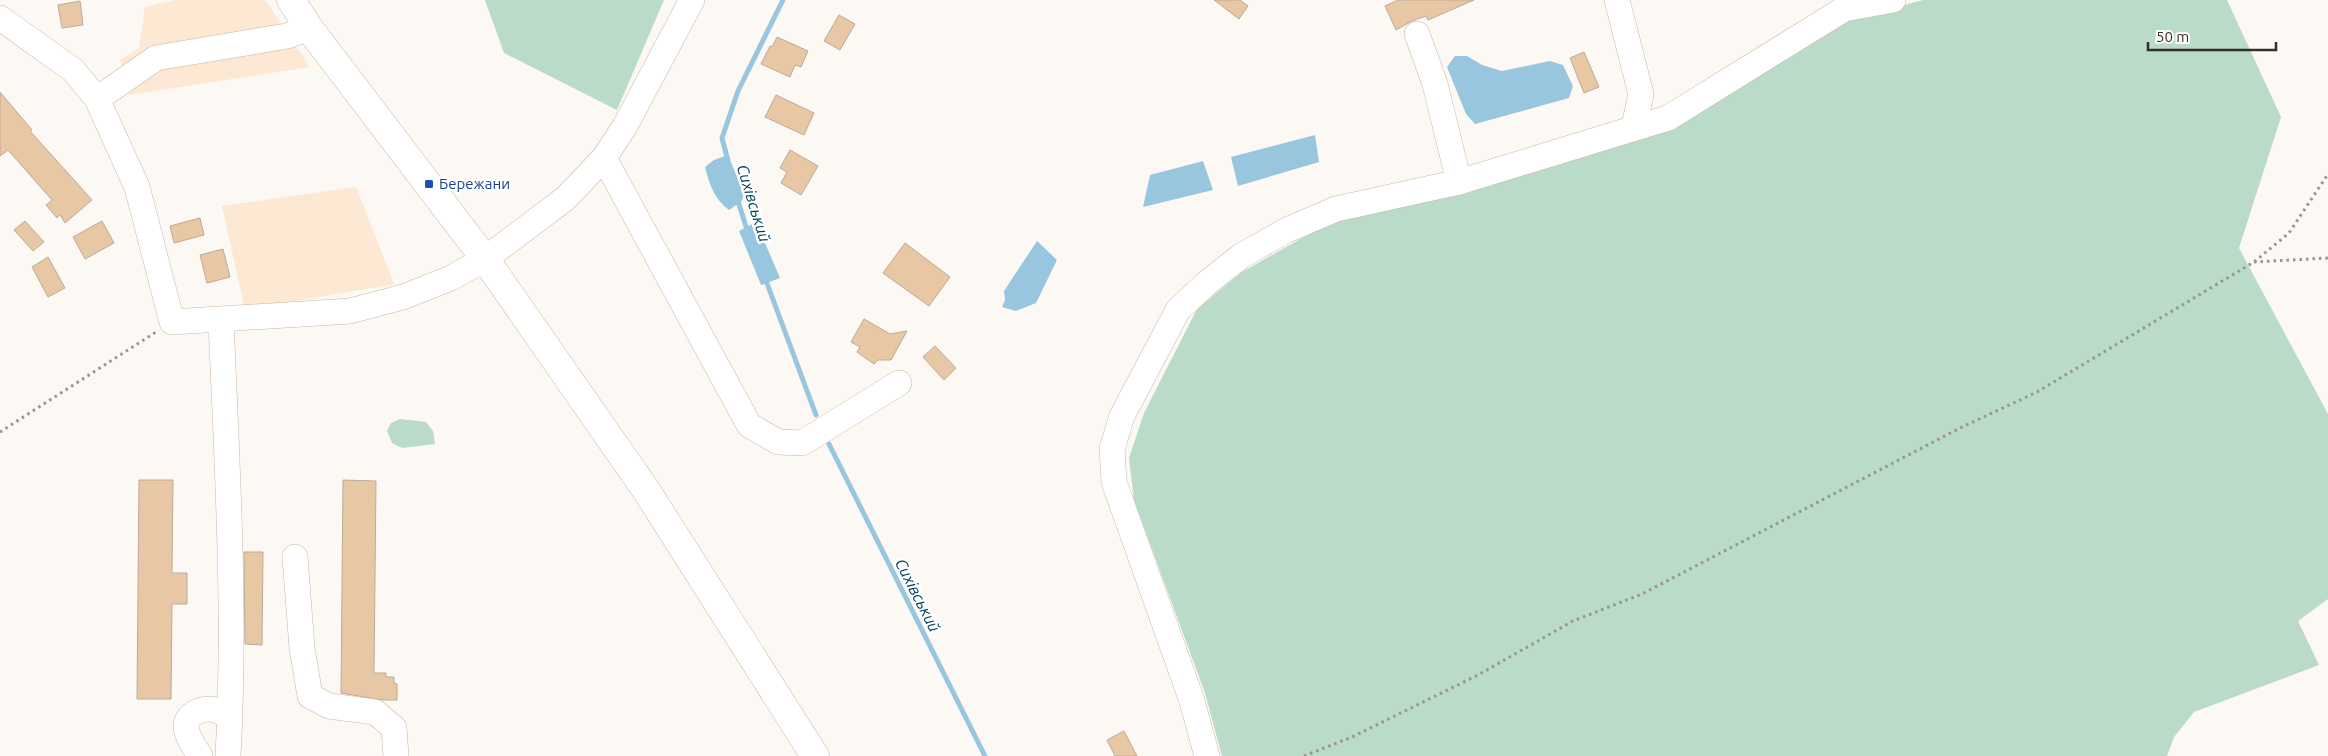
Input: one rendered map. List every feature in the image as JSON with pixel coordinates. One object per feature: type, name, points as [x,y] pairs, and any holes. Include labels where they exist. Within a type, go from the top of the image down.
[{"type":"highway","points":[[290,0],[309,28],[485,259],[646,490],[815,756]]},
{"type":"street","points":[[0,18],[73,70],[96,99],[137,187],[172,322],[350,311],[411,294],[451,278],[485,259],[566,198],[604,158],[625,126],[692,0]]},
{"type":"street","points":[[1617,0],[1641,94],[1634,127]]},
{"type":"street","points":[[1206,756],[1192,701],[1114,482],[1112,449],[1122,416],[1178,310],[1207,283],[1241,256],[1287,230],[1336,209],[1459,182],[1668,118],[1721,83],[1844,9],[1893,0]]},
{"type":"street","points":[[96,99],[156,58],[287,36],[309,28]]},
{"type":"street","points":[[1417,34],[1435,84],[1459,182]]},
{"type":"street","points":[[604,158],[749,425],[778,442],[802,443],[899,383]]},
{"type":"street","points":[[221,320],[230,524],[232,694],[228,756]]},
{"type":"street","points":[[295,557],[302,648],[310,696],[329,706],[375,712],[394,728],[396,756]]},
{"type":"street","points":[[200,756],[188,735],[186,726],[194,712],[206,709],[216,710],[230,719]]},
{"type":"path","points":[[1304,756],[1352,737],[1478,675],[1573,621],[1642,594],[1962,427],[2037,392],[2254,262],[2289,233],[2328,174]]},
{"type":"path","points":[[2254,262],[2328,258]]},
{"type":"path","points":[[0,432],[172,322]]},
{"type":"shaded area","points":[[175,0],[265,0],[310,67],[129,95],[120,60],[139,48],[145,7]]},
{"type":"shaded area","points":[[356,187],[394,284],[245,310],[222,206]]},
{"type":"green space","points":[[485,0],[664,0],[617,110],[504,53]]},
{"type":"green space","points":[[1923,0],[2227,0],[2281,117],[2239,248],[2328,414],[2328,599],[2298,621],[2319,665],[2194,712],[2174,737],[2167,756],[1222,756],[1205,693],[1134,500],[1129,458],[1144,413],[1197,309],[1242,272],[1304,237],[1349,215],[1551,161],[1851,19]]},
{"type":"green space","points":[[400,419],[426,422],[433,431],[435,444],[402,448],[392,443],[387,431],[391,423]]},
{"type":"water","points":[[1455,56],[1467,56],[1482,65],[1502,71],[1550,61],[1563,65],[1573,86],[1569,98],[1475,124],[1466,114],[1447,67]]},
{"type":"water","points":[[1315,135],[1319,162],[1238,186],[1231,157]]},
{"type":"water","points":[[728,155],[744,194],[742,201],[729,210],[713,191],[705,167],[714,160]]},
{"type":"water","points":[[1203,161],[1213,190],[1143,207],[1150,175]]},
{"type":"water","points":[[756,222],[780,278],[761,285],[739,231]]},
{"type":"water","points":[[1037,241],[1057,260],[1036,303],[1016,311],[1002,307],[1005,300],[1004,291]]},
{"type":"building","points":[[1214,0],[1240,0],[1248,6],[1239,19]]},
{"type":"building","points":[[1398,0],[1474,0],[1428,20],[1426,16],[1412,21],[1396,30],[1385,6]]},
{"type":"building","points":[[80,1],[83,25],[62,28],[58,5]]},
{"type":"building","points":[[839,15],[855,24],[840,50],[824,41]]},
{"type":"building","points":[[777,37],[808,51],[801,67],[795,65],[790,77],[761,64]]},
{"type":"building","points":[[1584,52],[1599,87],[1584,93],[1570,58]]},
{"type":"building","points":[[0,92],[32,130],[30,131],[92,200],[65,223],[60,215],[57,218],[46,205],[52,200],[8,150],[0,156]]},
{"type":"building","points":[[776,95],[814,113],[804,135],[765,117]]},
{"type":"building","points":[[790,150],[818,166],[801,195],[781,183],[787,172],[780,168]]},
{"type":"building","points":[[200,218],[204,235],[174,243],[170,226]]},
{"type":"building","points":[[25,221],[44,242],[33,251],[14,230]]},
{"type":"building","points":[[102,221],[114,243],[85,259],[73,237]]},
{"type":"building","points":[[905,243],[950,277],[929,306],[883,273]]},
{"type":"building","points":[[223,249],[230,277],[207,283],[200,255]]},
{"type":"building","points":[[48,257],[65,288],[48,297],[32,267]]},
{"type":"building","points":[[864,319],[890,334],[907,331],[891,360],[878,360],[874,364],[857,352],[860,347],[851,342]]},
{"type":"building","points":[[935,346],[956,368],[944,380],[923,357]]},
{"type":"building","points":[[139,480],[173,480],[172,573],[187,573],[187,604],[172,604],[171,699],[137,699]]},
{"type":"building","points":[[343,480],[376,481],[374,673],[386,673],[386,677],[394,677],[394,683],[397,684],[397,700],[382,700],[341,693]]},
{"type":"building","points":[[244,552],[263,552],[262,645],[245,644]]},
{"type":"building","points":[[1124,731],[1137,756],[1115,756],[1107,740]]},
{"type":"waterway","name":"Сихівський","points":[[728,161],[722,138],[738,91],[783,0]]},
{"type":"waterway","name":"Сихівський","points":[[737,198],[748,233]]},
{"type":"waterway","name":"Сихівський","points":[[765,278],[816,415]]},
{"type":"waterway","name":"Сихівський","points":[[829,444],[985,756]]},
{"type":"place","name":"Бережани","points":[[429,184]]}]
